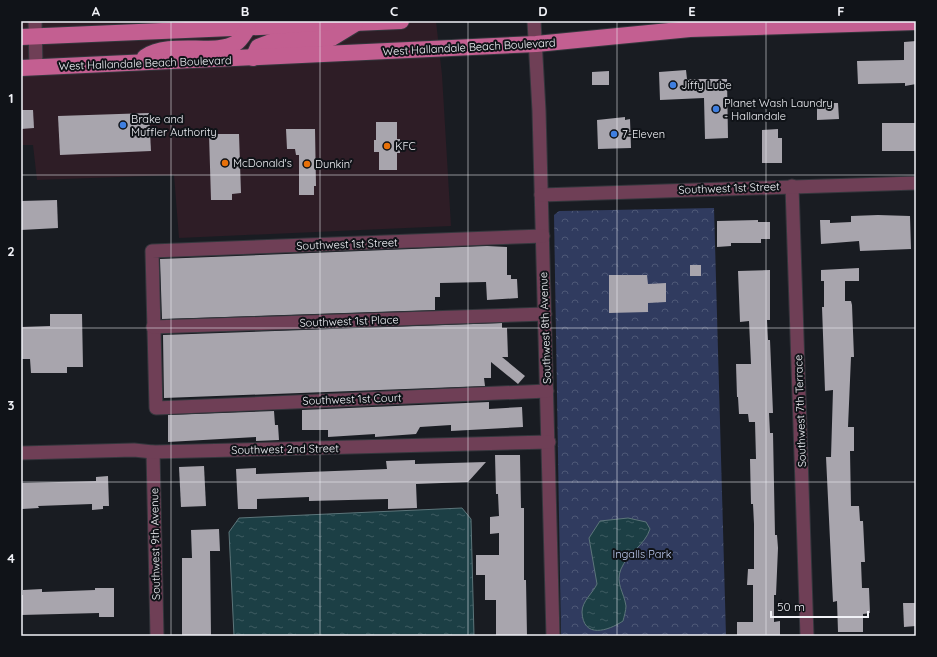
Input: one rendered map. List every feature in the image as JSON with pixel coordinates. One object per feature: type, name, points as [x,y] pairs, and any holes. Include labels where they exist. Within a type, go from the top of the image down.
[{"type":"main road","points":[[31,32],[248,28],[401,21]]},
{"type":"main road","name":"West Hallandale Beach Boulevard","points":[[29,68],[536,44],[690,28],[916,22]]},
{"type":"main road","points":[[253,58],[258,47],[271,42],[332,38],[356,23]]},
{"type":"main road","points":[[137,63],[152,53],[175,48],[226,47],[237,42],[248,28]]},
{"type":"street","name":"Southwest 8th Avenue","points":[[534,21],[542,195],[553,636]]},
{"type":"street","points":[[29,68],[31,32]]},
{"type":"street","name":"Southwest 1st Street","points":[[542,195],[916,183]]},
{"type":"street","name":"Southwest 7th Terrace","points":[[792,186],[807,636]]},
{"type":"street","name":"Southwest 1st Street","points":[[153,328],[152,251],[543,236]]},
{"type":"street","name":"Southwest 1st Place","points":[[153,328],[545,314]]},
{"type":"street","name":"Southwest 1st Court","points":[[153,328],[156,408],[547,391]]},
{"type":"street","name":"Southwest 2nd Street","points":[[21,453],[134,450],[153,452],[549,442]]},
{"type":"street","name":"Southwest 9th Avenue","points":[[153,452],[157,636]]},
{"type":"shaded area","points":[[21,21],[436,21],[442,75],[451,226],[179,238],[174,175],[37,180],[33,145],[21,145]]},
{"type":"green space","name":"Ingalls Park","points":[[714,208],[726,636],[561,636],[554,215],[559,211]]},
{"type":"water","points":[[462,508],[471,519],[474,636],[234,636],[229,532],[239,518]]},
{"type":"water","points":[[628,518],[646,522],[650,529],[648,535],[627,559],[619,574],[619,583],[626,606],[623,621],[604,630],[591,629],[583,621],[582,612],[584,604],[597,584],[589,538],[600,521]]},
{"type":"building","points":[[916,41],[916,84],[905,86],[905,83],[858,84],[857,61],[904,60],[904,42]]},
{"type":"building","points":[[686,70],[687,79],[727,79],[728,138],[705,139],[704,98],[660,100],[659,72]]},
{"type":"building","points":[[609,71],[609,85],[592,85],[592,72]]},
{"type":"building","points":[[817,103],[838,103],[839,119],[817,120]]},
{"type":"building","points":[[21,110],[33,110],[34,128],[21,129]]},
{"type":"building","points":[[149,113],[151,151],[60,155],[58,116]]},
{"type":"building","name":"7-Eleven","points":[[625,117],[625,120],[630,119],[631,148],[598,149],[597,120]]},
{"type":"building","name":"KFC","points":[[376,122],[397,122],[397,139],[400,139],[400,153],[397,153],[397,170],[379,170],[379,152],[374,152]]},
{"type":"building","points":[[882,123],[916,123],[916,151],[882,151]]},
{"type":"building","name":"Dunkin'","points":[[286,129],[315,129],[316,186],[314,186],[314,195],[299,195],[299,155],[296,155],[295,149],[287,149]]},
{"type":"building","points":[[778,129],[778,138],[782,138],[782,163],[762,163],[762,130]]},
{"type":"building","name":"McDonald's","points":[[209,134],[239,134],[241,193],[232,194],[232,200],[211,200]]},
{"type":"building","points":[[57,200],[58,228],[21,230],[21,201]]},
{"type":"building","points":[[851,216],[910,216],[911,249],[860,251],[859,241],[821,244],[820,220],[830,220],[830,223],[851,222]]},
{"type":"building","points":[[758,220],[758,222],[770,222],[770,239],[761,239],[761,243],[731,243],[731,246],[717,247],[717,221]]},
{"type":"building","points":[[487,246],[507,247],[507,275],[511,275],[511,279],[517,279],[518,298],[487,300],[486,282],[440,283],[440,297],[435,297],[435,310],[162,319],[160,259]]},
{"type":"building","points":[[690,265],[701,265],[701,276],[690,276]]},
{"type":"building","points":[[859,268],[859,281],[845,281],[845,301],[851,301],[852,305],[854,357],[851,357],[848,427],[854,427],[854,451],[850,451],[851,506],[859,506],[860,521],[863,521],[865,562],[861,562],[862,588],[869,588],[870,613],[863,614],[863,632],[838,632],[837,601],[833,602],[826,457],[831,457],[833,390],[825,391],[822,307],[824,307],[824,281],[821,281],[821,270]]},
{"type":"building","points":[[770,270],[770,320],[767,320],[768,340],[770,340],[773,413],[769,413],[770,433],[773,433],[775,535],[777,535],[778,548],[776,595],[774,595],[774,622],[780,621],[780,636],[737,635],[737,622],[753,622],[753,585],[747,585],[748,569],[754,569],[754,524],[753,504],[751,504],[750,459],[756,459],[755,422],[749,422],[748,414],[739,414],[737,397],[736,364],[751,364],[749,321],[740,322],[738,271]]},
{"type":"building","points":[[609,275],[647,275],[648,284],[666,283],[666,302],[648,303],[648,312],[609,313]]},
{"type":"building","points":[[50,314],[82,314],[83,367],[67,367],[67,373],[31,373],[30,359],[21,359],[21,327],[50,326]]},
{"type":"building","points":[[502,323],[502,328],[507,328],[508,357],[502,357],[525,376],[518,384],[491,362],[491,378],[484,378],[485,386],[164,398],[163,335]]},
{"type":"building","points":[[489,402],[489,409],[522,407],[523,427],[451,431],[451,425],[420,427],[416,434],[375,437],[375,434],[328,437],[328,430],[302,430],[302,410]]},
{"type":"building","points":[[274,411],[275,425],[278,425],[279,440],[256,441],[256,437],[168,442],[168,415]]},
{"type":"building","points":[[495,455],[520,455],[521,508],[524,508],[524,580],[526,580],[527,636],[496,636],[496,600],[485,600],[485,575],[476,575],[476,555],[499,555],[499,533],[490,534],[490,517],[499,516],[498,494],[496,494]]},
{"type":"building","points":[[415,460],[415,464],[486,462],[468,482],[416,484],[417,508],[388,509],[388,499],[309,501],[309,497],[257,499],[257,509],[238,509],[236,469],[256,468],[256,474],[387,469],[386,461]]},
{"type":"building","points":[[204,466],[206,506],[181,507],[179,467]]},
{"type":"building","points":[[108,476],[109,506],[103,506],[103,509],[92,510],[92,504],[38,506],[39,508],[22,509],[21,483],[96,481],[96,477]]},
{"type":"building","points":[[219,529],[220,551],[210,551],[211,636],[182,636],[182,558],[192,558],[191,530]]},
{"type":"building","points":[[95,588],[114,588],[114,617],[99,617],[99,613],[21,615],[21,595],[23,595],[23,590],[42,589],[42,592],[95,590]]},
{"type":"building","points":[[903,603],[916,603],[916,626],[904,627]]},
{"type":"place","name":"Jiffy Lube","points":[[673,85]]},
{"type":"place","name":"Planet Wash Laundry - Hallandale","points":[[716,109]]},
{"type":"place","name":"Brake and Muffler Authority","points":[[123,125]]},
{"type":"place","name":"7-Eleven","points":[[614,134]]},
{"type":"place","name":"KFC","points":[[387,146]]},
{"type":"place","name":"McDonald's","points":[[225,163]]},
{"type":"place","name":"Dunkin'","points":[[307,164]]}]
